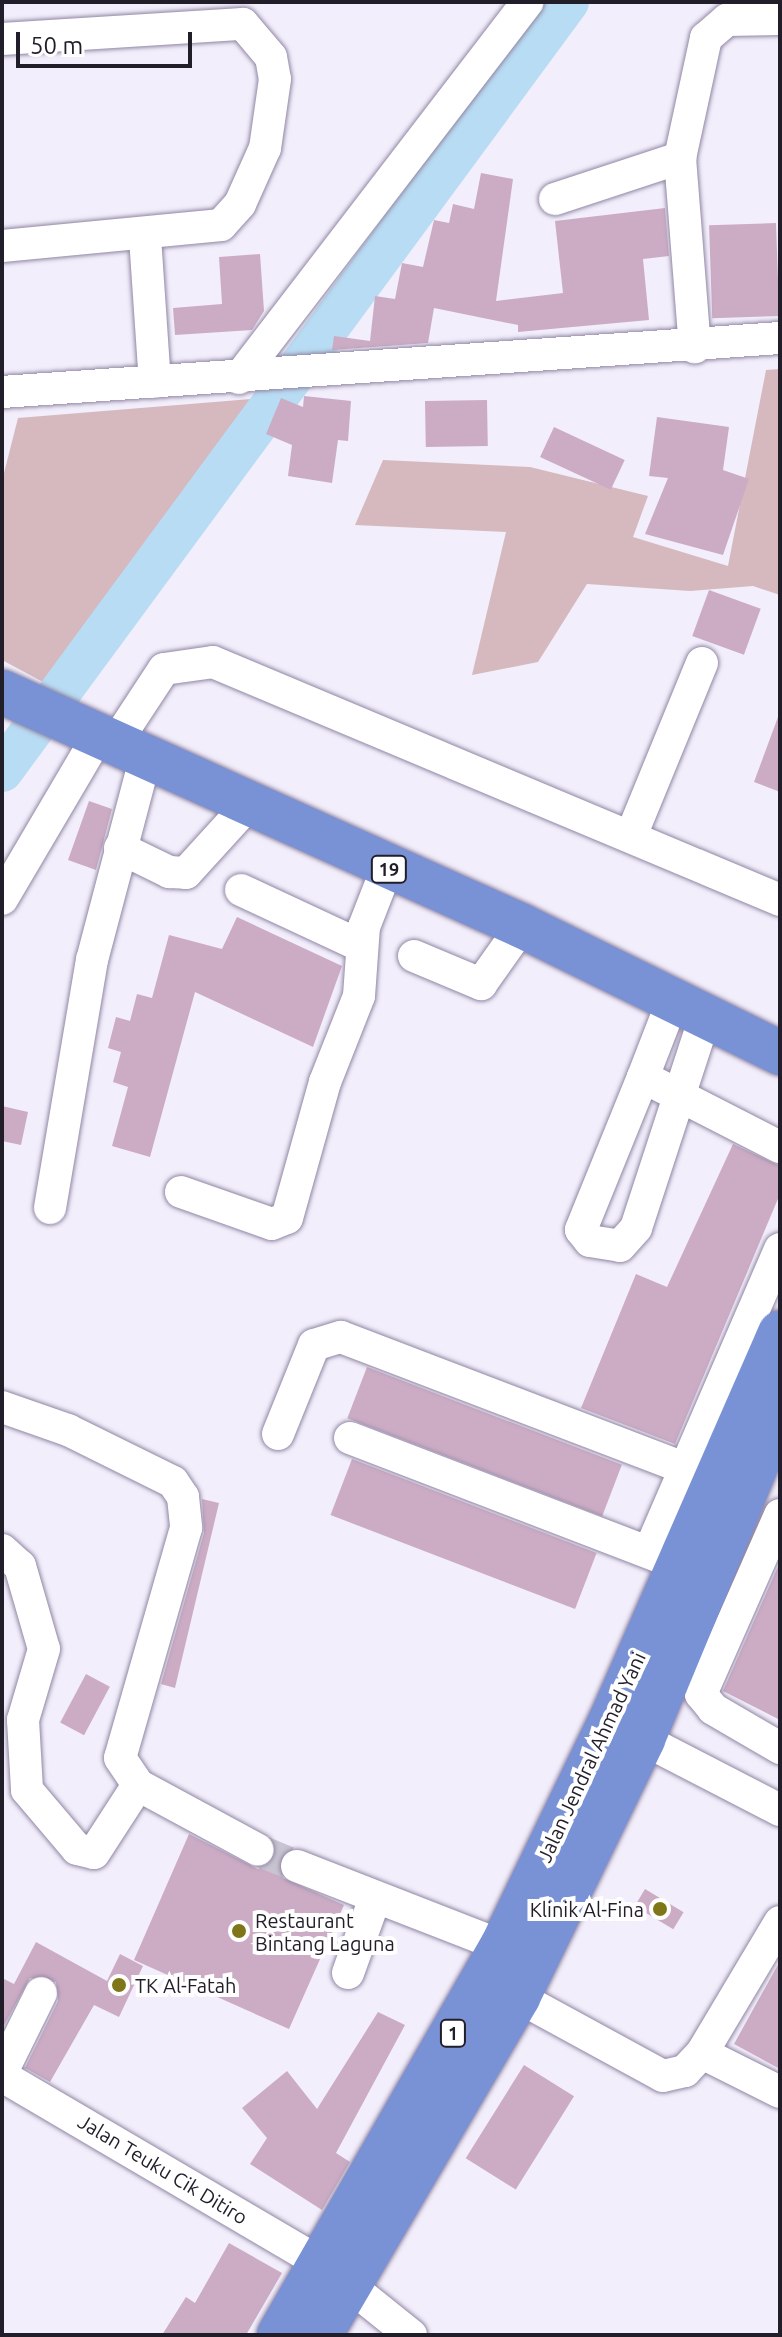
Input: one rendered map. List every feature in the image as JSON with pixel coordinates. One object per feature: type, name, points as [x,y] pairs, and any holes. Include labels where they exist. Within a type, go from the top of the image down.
[{"type":"highway","name":"19","points":[[4,693],[121,744],[247,806],[522,926],[706,1013],[780,1053]]},
{"type":"highway","name":"19","points":[[706,1013],[780,1023]]},
{"type":"highway","name":"19","points":[[706,1013],[780,1068]]},
{"type":"highway","name":"Jalan Jendral Ahmad Yani","points":[[279,2335],[337,2275],[518,1997],[635,1712],[663,1558],[780,1332]]},
{"type":"highway","name":"Jalan Jendral Ahmad Yani","points":[[320,2335],[337,2275],[502,1946],[635,1712],[767,1507],[780,1408]]},
{"type":"street","points":[[245,378],[528,2]]},
{"type":"street","points":[[695,347],[680,158],[691,79],[706,38],[727,20],[780,19]]},
{"type":"street","points":[[2,39],[243,24],[259,38],[275,79],[265,148],[240,204],[221,225],[145,237],[2,246]]},
{"type":"street","points":[[555,199],[680,158]]},
{"type":"street","points":[[145,237],[155,382]]},
{"type":"street","points":[[2,392],[695,347],[780,338]]},
{"type":"street","points":[[2,899],[121,744],[164,669],[213,662],[780,900]]},
{"type":"street","points":[[631,836],[702,663]]},
{"type":"street","points":[[50,1208],[120,848],[121,744]]},
{"type":"street","points":[[120,848],[186,873],[247,806]]},
{"type":"street","points":[[181,1192],[272,1224],[287,1218],[325,1082],[359,996],[361,946],[387,868]]},
{"type":"street","points":[[241,890],[361,946]]},
{"type":"street","points":[[414,956],[481,984],[522,926]]},
{"type":"street","points":[[706,1013],[681,1095],[628,1242],[590,1241],[581,1230],[643,1077],[706,1013]]},
{"type":"street","points":[[643,1077],[780,1147]]},
{"type":"street","points":[[350,1438],[663,1558],[686,1469],[780,1249]]},
{"type":"street","points":[[278,1434],[314,1345],[341,1337],[686,1469]]},
{"type":"street","points":[[2,1407],[68,1430],[173,1482],[183,1497],[186,1528],[120,1758],[138,1785],[258,1850]]},
{"type":"street","points":[[767,1507],[701,1694],[713,1709],[780,1748]]},
{"type":"street","points":[[2,1550],[20,1566],[44,1649],[23,1720],[27,1790],[77,1849],[94,1853],[138,1785]]},
{"type":"street","points":[[635,1712],[780,1765]]},
{"type":"street","points":[[635,1712],[780,1810]]},
{"type":"street","points":[[297,1866],[502,1946]]},
{"type":"street","points":[[348,1973],[375,1898]]},
{"type":"street","points":[[518,1997],[663,2076],[685,2071],[702,2053],[780,1922]]},
{"type":"street","points":[[2,2074],[41,1993]]},
{"type":"street","points":[[702,2053],[780,2092]]},
{"type":"street","name":"Jalan Teuku Cik Ditiro","points":[[2,2074],[337,2275],[411,2335]]},
{"type":"shaded area","points":[[780,369],[780,595],[753,586],[690,591],[587,584],[538,662],[472,675],[506,532],[355,525],[383,460],[530,467],[648,496],[633,537],[728,566],[766,370]]},
{"type":"shaded area","points":[[251,399],[43,682],[2,660],[2,481],[18,418]]},
{"type":"building","points":[[481,173],[513,179],[496,301],[563,293],[555,221],[665,208],[669,256],[643,259],[649,320],[518,332],[518,325],[434,308],[428,343],[332,350],[334,336],[370,341],[375,296],[395,299],[402,263],[423,267],[434,220],[449,223],[453,204],[474,209]]},
{"type":"building","points":[[776,223],[779,316],[712,318],[709,225]]},
{"type":"building","points":[[260,254],[264,311],[252,330],[175,335],[173,308],[222,304],[219,257]]},
{"type":"building","points":[[304,396],[351,401],[348,441],[338,440],[332,483],[288,476],[292,445],[266,434],[281,398],[303,407]]},
{"type":"building","points":[[487,400],[488,446],[426,447],[425,401]]},
{"type":"building","points":[[657,417],[729,427],[723,470],[749,479],[723,555],[645,534],[668,478],[649,476]]},
{"type":"building","points":[[554,427],[625,460],[611,490],[540,457]]},
{"type":"building","points":[[709,590],[761,609],[744,655],[692,636]]},
{"type":"building","points":[[780,717],[780,792],[754,782]]},
{"type":"building","points":[[89,801],[112,809],[96,870],[68,860]]},
{"type":"building","points":[[237,917],[342,966],[313,1047],[195,992],[150,1157],[112,1146],[128,1087],[113,1082],[121,1052],[108,1048],[116,1017],[130,1021],[137,994],[152,998],[169,935],[222,949]]},
{"type":"building","points":[[2,1106],[28,1112],[21,1145],[2,1141]]},
{"type":"building","points":[[733,1144],[780,1166],[780,1194],[675,1444],[581,1408],[636,1274],[667,1287]]},
{"type":"building","points":[[367,1367],[622,1465],[602,1516],[347,1418]]},
{"type":"building","points":[[352,1459],[597,1553],[575,1609],[330,1515]]},
{"type":"building","points":[[202,1499],[219,1503],[175,1688],[161,1684],[204,1533]]},
{"type":"building","points":[[780,1562],[780,1720],[723,1691]]},
{"type":"building","points":[[86,1674],[110,1687],[84,1735],[60,1723]]},
{"type":"building","name":"Restaurant Bintang Laguna","points":[[189,1834],[258,1869],[274,1860],[274,1840],[291,1848],[279,1860],[283,1878],[344,1905],[289,2029],[134,1960]]},
{"type":"building","name":"Klinik Al-Fina","points":[[645,1889],[684,1912],[673,1929],[635,1906]]},
{"type":"building","points":[[36,1942],[107,1981],[120,1954],[143,1966],[119,2017],[94,2005],[50,2082],[25,2068],[58,2001],[56,1982],[30,1978],[2,2029],[2,1978],[14,1984]]},
{"type":"building","points":[[780,1961],[780,2069],[734,2044]]},
{"type":"building","points":[[378,2012],[405,2025],[336,2153],[350,2162],[322,2210],[250,2164],[267,2138],[242,2108],[287,2071],[317,2109]]},
{"type":"building","points":[[524,2065],[574,2096],[516,2190],[466,2158]]},
{"type":"building","points":[[229,2243],[282,2273],[246,2335],[162,2335],[186,2297],[195,2303]]},
{"type":"waterway","points":[[2,771],[568,2]]},
{"type":"tunnel","points":[[258,1850],[297,1866]]},
{"type":"place","name":"Klinik Al-Fina","points":[[660,1909]]},
{"type":"place","name":"Restaurant Bintang Laguna","points":[[239,1931]]},
{"type":"place","name":"TK Al-Fatah","points":[[119,1985]]}]
